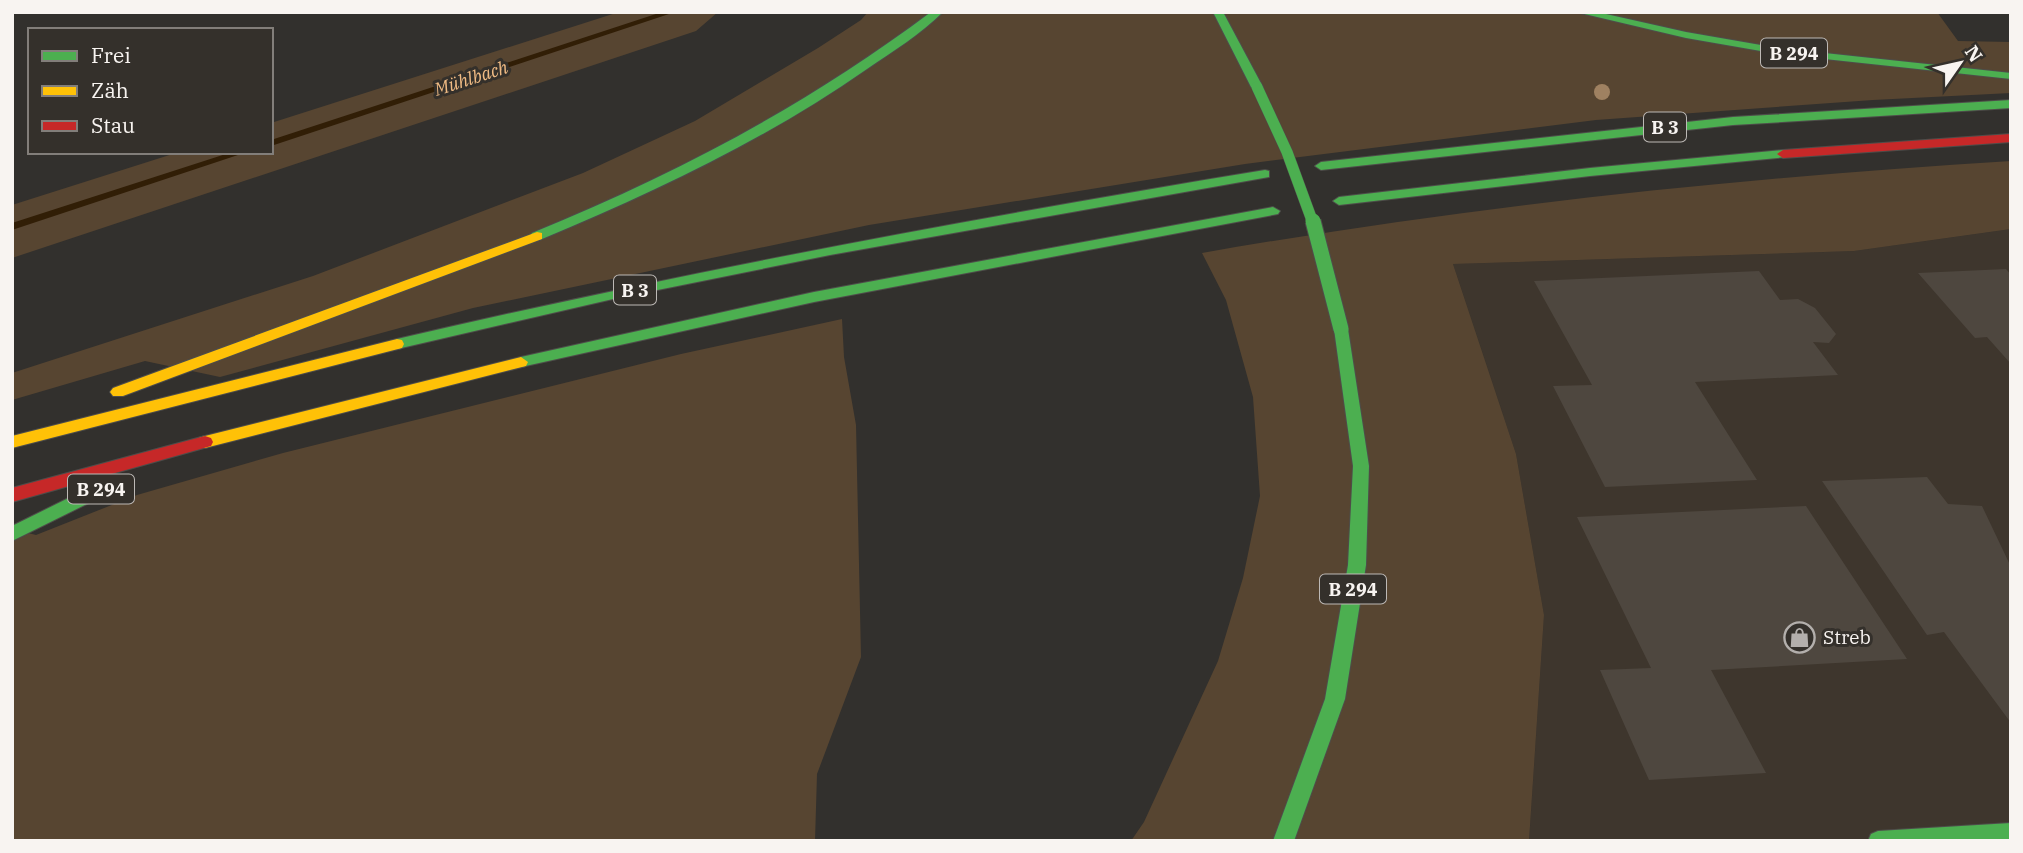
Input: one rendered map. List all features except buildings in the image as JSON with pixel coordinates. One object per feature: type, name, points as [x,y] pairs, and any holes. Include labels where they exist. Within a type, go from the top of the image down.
[{"type":"main road","points":[[99,399],[520,243],[656,186],[788,117],[893,50],[938,12]]},
{"type":"main road","name":"B 294","points":[[1218,12],[1287,152],[1314,224],[1341,329],[1361,466],[1357,565],[1335,699],[1283,841]]},
{"type":"main road","name":"B 294","points":[[1581,12],[1686,35],[1778,51],[2011,76]]},
{"type":"main road","name":"B 3","points":[[1321,166],[1605,132],[1733,121],[2011,104]]},
{"type":"main road","name":"B 3","points":[[1339,201],[1515,179],[1780,152],[2011,138]]},
{"type":"main road","name":"B 3","points":[[12,442],[427,337],[643,288],[930,232],[1265,174]]},
{"type":"main road","name":"B 3","points":[[12,495],[189,445],[541,356],[815,296],[1078,245],[1273,211]]},
{"type":"main road","points":[[12,431],[62,413]]},
{"type":"main road","name":"B 294","points":[[12,534],[189,445]]},
{"type":"main road","points":[[1878,841],[2011,833]]},
{"type":"shaded area","points":[[619,12],[718,12],[696,31],[12,258],[12,205],[173,154],[273,154],[273,122]]},
{"type":"shaded area","points":[[868,12],[1937,12],[1958,41],[2011,42],[2011,93],[1596,120],[1245,164],[869,225],[473,308],[220,377],[145,361],[12,400],[12,373],[313,276],[583,173],[695,121],[818,48],[861,20]]},
{"type":"shaded area","points":[[2011,161],[2011,229],[1854,251],[1453,264],[1516,454],[1544,615],[1529,841],[1131,841],[1144,822],[1218,661],[1243,578],[1260,496],[1253,397],[1226,300],[1202,253],[1403,221],[1605,196],[1808,176]]},
{"type":"shaded area","points":[[2011,229],[2011,841],[1529,841],[1544,615],[1516,454],[1453,264],[1854,251]]},
{"type":"shaded area","points":[[842,319],[844,357],[856,425],[861,657],[817,774],[815,841],[12,841],[12,529],[36,535],[137,495],[283,453],[681,354]]},
{"type":"waterway","name":"Mühlbach","points":[[273,142],[671,12]]},
{"type":"waterway","name":"Mühlbach","points":[[12,227],[236,154]]},
{"type":"traffic: fast","points":[[537,236],[645,190],[746,139],[843,81],[938,12]]},
{"type":"traffic: fast","points":[[1218,12],[1257,87]]},
{"type":"traffic: fast","points":[[1581,12],[1686,35],[1778,51],[2011,76]]},
{"type":"traffic: fast","points":[[1257,87],[1287,152],[1314,224],[1341,329]]},
{"type":"traffic: fast","points":[[1321,166],[1733,121],[2011,104]]},
{"type":"traffic: fast","points":[[1339,201],[1590,172],[1783,154]]},
{"type":"traffic: fast","points":[[397,344],[721,272],[1047,211],[1265,174]]},
{"type":"traffic: fast","points":[[521,362],[814,297],[1273,211]]},
{"type":"traffic: fast","points":[[1283,841],[1335,699],[1357,565],[1361,466],[1341,329]]},
{"type":"traffic: fast","points":[[12,534],[107,486]]},
{"type":"traffic: fast","points":[[1878,841],[2011,833]]},
{"type":"traffic: slow","points":[[118,392],[537,236]]},
{"type":"traffic: slow","points":[[12,442],[397,344]]},
{"type":"traffic: slow","points":[[205,442],[521,362]]},
{"type":"traffic: jam","points":[[1783,154],[2011,138]]},
{"type":"traffic: jam","points":[[12,495],[205,442]]},
{"type":"place","name":"Streb","points":[[1800,637]]}]
